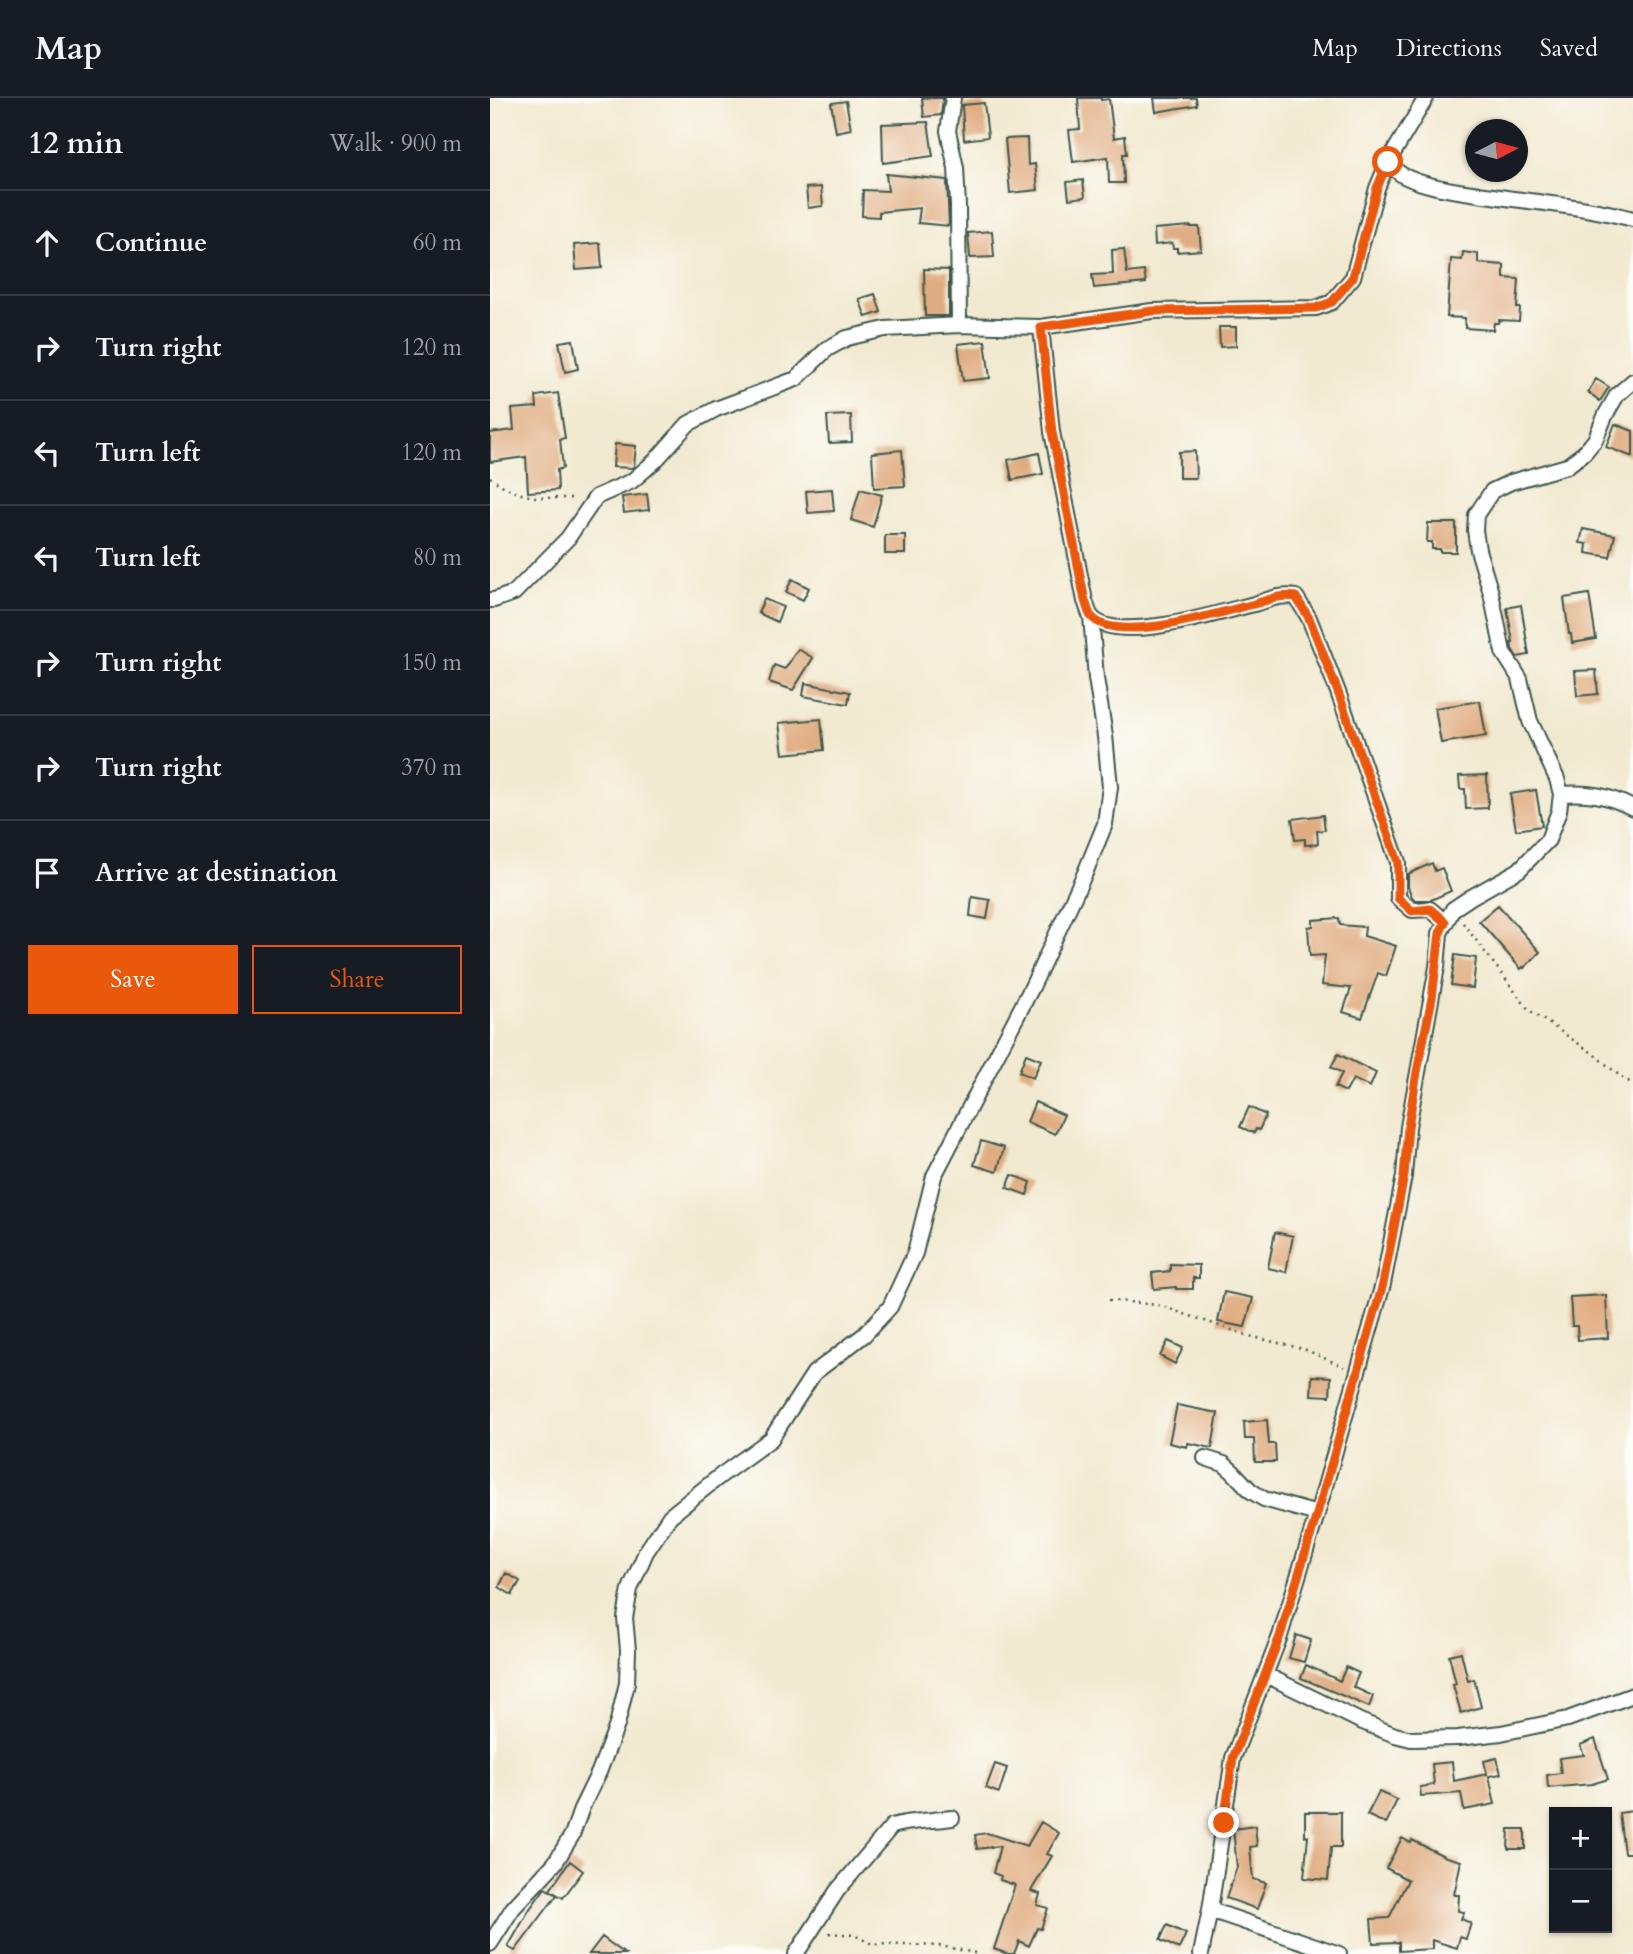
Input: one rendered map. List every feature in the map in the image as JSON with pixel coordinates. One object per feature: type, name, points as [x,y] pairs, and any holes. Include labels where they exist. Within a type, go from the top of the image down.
[{"type":"street","points":[[953,98],[948,131],[956,168],[959,325]]},
{"type":"street","points":[[490,600],[514,593],[568,538],[596,497],[632,481],[655,461],[688,424],[716,409],[796,379],[827,349],[847,338],[885,329],[959,325],[1041,327],[1152,311],[1316,308],[1332,302],[1353,277],[1377,188],[1388,162],[1426,98]]},
{"type":"street","points":[[1388,162],[1401,175],[1426,184],[1633,219]]},
{"type":"street","points":[[490,1944],[513,1908],[555,1863],[572,1835],[599,1772],[617,1725],[627,1683],[625,1618],[630,1589],[646,1552],[670,1516],[771,1439],[814,1373],[864,1335],[891,1307],[915,1253],[934,1176],[1032,987],[1105,824],[1110,787],[1091,616],[1085,601],[1052,432],[1041,327]]},
{"type":"street","points":[[1201,1954],[1233,1758],[1280,1636],[1383,1284],[1404,1176],[1408,1127],[1434,988],[1440,933],[1449,915],[1471,897],[1520,870],[1548,840],[1559,811],[1561,794],[1557,779],[1530,721],[1520,679],[1503,652],[1491,593],[1478,550],[1476,515],[1492,491],[1511,482],[1567,466],[1584,453],[1595,440],[1617,395],[1633,381]]},
{"type":"street","points":[[1091,616],[1108,626],[1127,629],[1154,627],[1285,595],[1296,597],[1309,618],[1333,679],[1398,862],[1398,898],[1412,911],[1430,909],[1449,915]]},
{"type":"street","points":[[1561,794],[1584,792],[1615,799],[1633,808]]},
{"type":"street","points":[[1205,1458],[1224,1465],[1251,1491],[1264,1499],[1317,1514]]},
{"type":"street","points":[[1266,1675],[1360,1721],[1411,1739],[1458,1738],[1501,1733],[1568,1719],[1633,1695]]},
{"type":"street","points":[[796,1954],[837,1891],[892,1826],[904,1822],[952,1818]]},
{"type":"street","points":[[1210,1910],[1339,1954]]},
{"type":"path","points":[[490,477],[522,496],[596,497]]},
{"type":"path","points":[[1449,915],[1529,1010],[1591,1052],[1625,1080],[1633,1083]]},
{"type":"path","points":[[1109,1300],[1158,1305],[1249,1336],[1304,1349],[1356,1373]]},
{"type":"path","points":[[807,1936],[833,1933],[854,1935],[872,1944],[941,1946],[980,1954]]},
{"type":"building","points":[[922,98],[943,98],[941,115],[924,117]]},
{"type":"building","points":[[1078,98],[1109,99],[1114,138],[1125,136],[1127,154],[1123,154],[1124,183],[1109,183],[1108,157],[1073,162],[1069,130],[1080,129]]},
{"type":"building","points":[[1154,98],[1196,98],[1197,105],[1156,112]]},
{"type":"building","points":[[846,101],[851,129],[836,132],[831,103]]},
{"type":"building","points":[[984,103],[988,137],[964,140],[962,105]]},
{"type":"building","points":[[928,122],[933,156],[883,163],[882,124]]},
{"type":"building","points":[[1027,138],[1028,165],[1035,164],[1038,190],[1010,193],[1005,139]]},
{"type":"building","points":[[886,174],[947,180],[949,226],[918,223],[920,208],[879,212],[879,217],[862,216],[863,190],[888,191]]},
{"type":"building","points":[[1083,180],[1085,197],[1069,199],[1067,182]]},
{"type":"building","points":[[821,187],[823,206],[808,208],[806,188]]},
{"type":"building","points":[[1199,227],[1201,250],[1177,252],[1172,243],[1155,245],[1154,229]]},
{"type":"building","points":[[992,231],[994,257],[970,258],[968,233]]},
{"type":"building","points":[[600,243],[602,268],[576,270],[574,245]]},
{"type":"building","points":[[1124,249],[1127,273],[1144,271],[1146,283],[1094,288],[1092,275],[1113,274],[1112,250]]},
{"type":"building","points":[[1463,252],[1478,254],[1478,263],[1504,265],[1504,278],[1519,279],[1519,321],[1499,320],[1494,323],[1493,330],[1465,328],[1465,318],[1447,317],[1451,259],[1462,260]]},
{"type":"building","points":[[924,269],[949,270],[949,316],[925,316]]},
{"type":"building","points":[[875,294],[881,312],[866,317],[859,299]]},
{"type":"building","points":[[1219,327],[1236,327],[1236,346],[1220,347]]},
{"type":"building","points":[[573,340],[578,369],[565,372],[559,342]]},
{"type":"building","points":[[985,341],[990,378],[963,381],[958,344]]},
{"type":"building","points":[[1596,379],[1609,387],[1600,401],[1588,392]]},
{"type":"building","points":[[558,393],[565,438],[560,439],[563,468],[557,470],[558,490],[528,492],[526,457],[490,462],[490,433],[514,430],[512,409],[537,407],[536,396]]},
{"type":"building","points":[[851,415],[852,442],[829,443],[827,416]]},
{"type":"building","points":[[1615,424],[1633,431],[1633,457],[1606,447]]},
{"type":"building","points":[[615,444],[636,446],[632,468],[613,467]]},
{"type":"building","points":[[902,450],[905,486],[874,488],[872,453]]},
{"type":"building","points":[[1195,451],[1196,478],[1179,478],[1179,452]]},
{"type":"building","points":[[1039,453],[1043,474],[1012,480],[1008,460]]},
{"type":"building","points":[[832,489],[834,511],[808,513],[806,491]]},
{"type":"building","points":[[860,489],[882,495],[873,527],[851,520]]},
{"type":"building","points":[[647,494],[649,510],[624,513],[622,497]]},
{"type":"building","points":[[1428,523],[1456,523],[1456,552],[1432,549],[1432,542],[1427,542]]},
{"type":"building","points":[[1583,529],[1615,535],[1610,557],[1586,553],[1587,544],[1580,543]]},
{"type":"building","points":[[885,535],[905,535],[905,554],[885,554]]},
{"type":"building","points":[[792,579],[809,588],[803,600],[786,592]]},
{"type":"building","points":[[1589,594],[1596,639],[1572,643],[1564,598]]},
{"type":"building","points":[[764,599],[783,607],[777,622],[758,613]]},
{"type":"building","points":[[1521,605],[1529,655],[1517,657],[1512,649],[1507,608]]},
{"type":"building","points":[[798,649],[813,658],[793,690],[769,682],[774,665],[785,669]]},
{"type":"building","points":[[1596,670],[1598,694],[1577,696],[1575,671]]},
{"type":"building","points":[[805,683],[850,692],[848,704],[803,696]]},
{"type":"building","points":[[1480,701],[1486,736],[1441,743],[1435,708]]},
{"type":"building","points":[[821,719],[824,750],[783,754],[779,723]]},
{"type":"building","points":[[1487,775],[1488,808],[1466,809],[1465,789],[1460,789],[1459,776]]},
{"type":"building","points":[[1536,790],[1542,826],[1516,830],[1510,794]]},
{"type":"building","points":[[1323,815],[1325,830],[1317,831],[1318,844],[1305,845],[1305,839],[1295,840],[1292,819]]},
{"type":"building","points":[[1432,863],[1435,871],[1442,868],[1451,891],[1431,900],[1415,900],[1408,887],[1408,874]]},
{"type":"building","points":[[972,897],[990,900],[987,919],[970,916]]},
{"type":"building","points":[[1498,905],[1540,952],[1524,968],[1521,969],[1479,921]]},
{"type":"building","points":[[1339,918],[1340,925],[1365,927],[1364,936],[1396,946],[1386,976],[1378,973],[1362,1018],[1343,1012],[1351,988],[1322,985],[1325,955],[1310,956],[1308,927],[1313,926],[1313,920]]},
{"type":"building","points":[[1455,955],[1476,958],[1473,988],[1451,985]]},
{"type":"building","points":[[1026,1054],[1041,1060],[1033,1078],[1019,1072]]},
{"type":"building","points":[[1338,1054],[1376,1073],[1370,1087],[1353,1079],[1346,1092],[1335,1087],[1342,1073],[1331,1067]]},
{"type":"building","points":[[1035,1102],[1064,1115],[1055,1134],[1027,1122]]},
{"type":"building","points":[[1249,1107],[1266,1115],[1259,1130],[1256,1129],[1254,1133],[1240,1127]]},
{"type":"building","points":[[981,1141],[1004,1148],[997,1172],[974,1165]]},
{"type":"building","points":[[1012,1175],[1031,1182],[1027,1195],[1007,1188]]},
{"type":"building","points":[[1275,1232],[1293,1236],[1286,1272],[1268,1268]]},
{"type":"building","points":[[1170,1264],[1199,1265],[1199,1278],[1193,1278],[1193,1289],[1154,1289],[1152,1273],[1170,1271]]},
{"type":"building","points":[[1224,1292],[1253,1298],[1245,1327],[1218,1322]]},
{"type":"building","points":[[1606,1295],[1608,1338],[1578,1340],[1577,1326],[1572,1326],[1570,1297]]},
{"type":"building","points":[[1168,1341],[1183,1348],[1175,1364],[1160,1356]]},
{"type":"building","points":[[1312,1376],[1331,1377],[1330,1396],[1311,1395]]},
{"type":"building","points":[[1177,1405],[1218,1413],[1212,1448],[1188,1443],[1187,1447],[1169,1443]]},
{"type":"building","points":[[1267,1420],[1269,1444],[1275,1444],[1276,1462],[1255,1462],[1254,1439],[1245,1439],[1244,1422]]},
{"type":"building","points":[[506,1573],[520,1581],[512,1595],[499,1587]]},
{"type":"building","points":[[1296,1635],[1311,1640],[1304,1662],[1289,1658]]},
{"type":"building","points":[[1461,1652],[1468,1681],[1474,1679],[1481,1707],[1461,1713],[1453,1685],[1456,1684],[1449,1655]]},
{"type":"building","points":[[1306,1665],[1340,1681],[1346,1667],[1359,1673],[1353,1687],[1373,1696],[1369,1707],[1301,1678]]},
{"type":"building","points":[[1595,1739],[1608,1779],[1592,1784],[1548,1788],[1547,1775],[1561,1773],[1559,1758],[1584,1755],[1580,1745]]},
{"type":"building","points":[[1497,1758],[1501,1774],[1489,1776],[1495,1804],[1464,1810],[1461,1793],[1421,1796],[1420,1787],[1434,1785],[1432,1764],[1452,1762],[1454,1781],[1487,1774],[1484,1761]]},
{"type":"building","points":[[995,1764],[1007,1768],[999,1793],[986,1788]]},
{"type":"building","points":[[1379,1792],[1397,1800],[1386,1824],[1367,1815]]},
{"type":"building","points":[[1633,1811],[1633,1853],[1624,1853],[1619,1813]]},
{"type":"building","points":[[1305,1812],[1341,1812],[1341,1847],[1331,1847],[1328,1880],[1304,1878],[1308,1836],[1305,1836]]},
{"type":"building","points":[[1041,1822],[1059,1833],[1047,1854],[1052,1856],[1031,1891],[1040,1894],[1037,1905],[1048,1908],[1041,1929],[1037,1928],[1029,1946],[1019,1941],[1014,1954],[1008,1954],[994,1949],[1015,1885],[1000,1880],[1001,1876],[993,1873],[1000,1846],[977,1849],[975,1835],[987,1833],[1027,1846]]},
{"type":"building","points":[[1255,1826],[1257,1846],[1250,1847],[1253,1879],[1266,1883],[1257,1909],[1226,1898],[1237,1867],[1233,1829]]},
{"type":"building","points":[[1509,1829],[1525,1829],[1525,1849],[1508,1849]]},
{"type":"building","points":[[1402,1838],[1461,1861],[1454,1895],[1459,1895],[1458,1911],[1464,1912],[1461,1919],[1471,1923],[1466,1939],[1460,1937],[1457,1948],[1432,1940],[1432,1949],[1399,1951],[1399,1942],[1373,1943],[1371,1919],[1389,1918],[1408,1880],[1386,1868]]},
{"type":"building","points":[[570,1861],[583,1871],[563,1898],[550,1890]]},
{"type":"building","points":[[545,1888],[557,1895],[515,1951],[508,1947]]},
{"type":"building","points":[[1167,1925],[1186,1934],[1179,1949],[1160,1940]]},
{"type":"building","points":[[602,1937],[625,1954],[589,1954]]},
{"type":"route","points":[[1224,1823],[1233,1758],[1280,1636],[1383,1284],[1404,1176],[1408,1127],[1432,998],[1440,933],[1445,922],[1430,909],[1412,911],[1398,898],[1398,862],[1338,692],[1309,618],[1296,597],[1285,595],[1154,627],[1127,629],[1108,626],[1091,616],[1085,601],[1052,432],[1041,327],[1152,311],[1316,308],[1332,302],[1353,277],[1377,188],[1388,162]]}]
